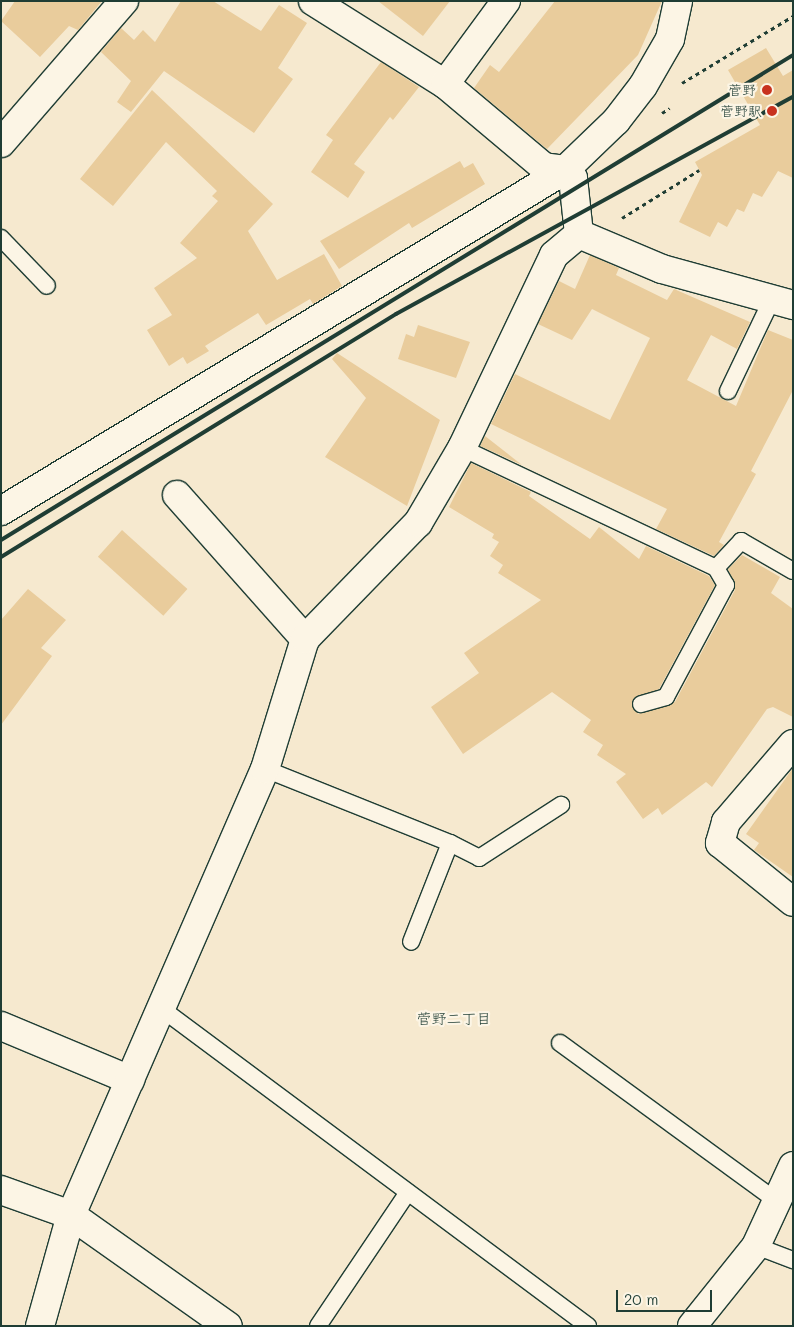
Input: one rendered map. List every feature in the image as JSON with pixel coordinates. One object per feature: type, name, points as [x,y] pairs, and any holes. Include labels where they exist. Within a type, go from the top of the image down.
[{"type":"street","points":[[1,143],[124,1]]},
{"type":"street","points":[[313,1],[446,84],[544,167],[564,170],[572,178],[584,237]]},
{"type":"street","points":[[446,84],[506,1]]},
{"type":"street","points":[[1,511],[564,170],[616,121],[643,86],[670,38],[678,1]]},
{"type":"street","points":[[584,237],[662,269],[782,302]]},
{"type":"street","points":[[40,1326],[71,1216],[265,770],[305,639],[418,522],[462,448],[554,255],[584,237]]},
{"type":"street","points":[[177,494],[305,639]]},
{"type":"street","points":[[793,744],[726,822],[720,843],[793,902]]},
{"type":"street","points":[[1,1026],[130,1080]]},
{"type":"street","points":[[692,1326],[756,1246],[793,1166]]},
{"type":"street","points":[[1,1190],[71,1216],[228,1326]]},
{"type":"lane","points":[[1,238],[48,286]]},
{"type":"lane","points":[[728,392],[782,302]]},
{"type":"lane","points":[[462,448],[716,568],[726,585],[666,697],[641,704]]},
{"type":"lane","points":[[716,568],[741,541],[793,571]]},
{"type":"lane","points":[[265,770],[450,843],[479,858],[561,805]]},
{"type":"lane","points":[[411,942],[450,843]]},
{"type":"lane","points":[[162,1009],[588,1326]]},
{"type":"lane","points":[[560,1043],[777,1201]]},
{"type":"lane","points":[[318,1326],[408,1192]]},
{"type":"lane","points":[[756,1246],[793,1260]]},
{"type":"path","points":[[676,86],[793,16]]},
{"type":"path","points":[[584,237],[700,170]]},
{"type":"building","points":[[15,1],[102,1],[78,30],[69,26],[40,57],[1,21]]},
{"type":"building","points":[[181,1],[213,1],[261,31],[279,5],[307,23],[278,68],[293,79],[254,133],[164,71],[131,112],[117,102],[131,81],[101,52],[121,28],[134,40],[143,30],[155,42]]},
{"type":"building","points":[[378,1],[450,1],[423,36]]},
{"type":"building","points":[[555,1],[662,1],[638,55],[547,149],[474,88],[490,65],[499,72]]},
{"type":"building","points":[[766,48],[783,76],[793,70],[793,178],[778,171],[762,197],[753,193],[744,212],[737,209],[727,227],[718,222],[710,237],[679,222],[702,175],[695,162],[760,125],[728,70]]},
{"type":"building","points":[[381,62],[419,87],[393,120],[390,117],[354,164],[365,172],[348,198],[311,172],[333,140],[326,135]]},
{"type":"building","points":[[152,90],[273,204],[248,231],[277,280],[324,254],[342,286],[313,304],[310,299],[266,325],[258,313],[205,346],[209,351],[187,364],[183,357],[169,366],[147,330],[172,315],[154,288],[197,258],[180,243],[218,201],[212,196],[217,191],[166,142],[113,206],[80,179]]},
{"type":"building","points":[[460,161],[464,168],[473,163],[485,184],[412,228],[409,223],[339,269],[320,241]]},
{"type":"building","points":[[590,255],[619,268],[616,275],[667,300],[674,289],[750,322],[737,349],[711,335],[687,380],[736,406],[768,330],[793,340],[793,390],[751,471],[756,474],[719,542],[724,545],[714,556],[656,529],[667,509],[491,424],[515,374],[610,420],[650,338],[592,309],[572,340],[538,324],[559,281],[575,289]]},
{"type":"building","points":[[418,325],[470,342],[456,378],[398,359],[406,334],[414,337]]},
{"type":"building","points":[[337,353],[440,420],[407,506],[325,457],[366,398],[332,359]]},
{"type":"building","points":[[485,436],[522,465],[480,446]]},
{"type":"building","points":[[471,463],[531,492],[529,496],[590,539],[599,527],[639,559],[646,546],[709,576],[715,585],[659,689],[632,701],[638,714],[675,702],[735,590],[728,569],[742,555],[780,577],[771,593],[793,609],[793,717],[773,707],[767,709],[712,787],[706,782],[662,815],[658,808],[643,819],[616,782],[626,774],[597,755],[603,745],[583,732],[591,720],[552,692],[463,754],[431,707],[479,673],[464,653],[541,600],[498,573],[503,565],[490,556],[499,542],[492,538],[494,534],[449,507]]},
{"type":"building","points":[[122,530],[187,589],[163,616],[98,557]]},
{"type":"building","points":[[28,589],[66,620],[41,648],[52,656],[1,725],[1,620]]},
{"type":"building","points":[[793,768],[793,877],[754,850],[759,843],[746,834]]},
{"type":"railway","points":[[1,540],[793,55]]},
{"type":"railway","points":[[1,557],[396,314],[793,97]]},
{"type":"place","name":"菅野","points":[[767,90]]},
{"type":"place","name":"菅野駅","points":[[772,111]]},
{"type":"district","name":"菅野二丁目","points":[[454,1019]]}]
